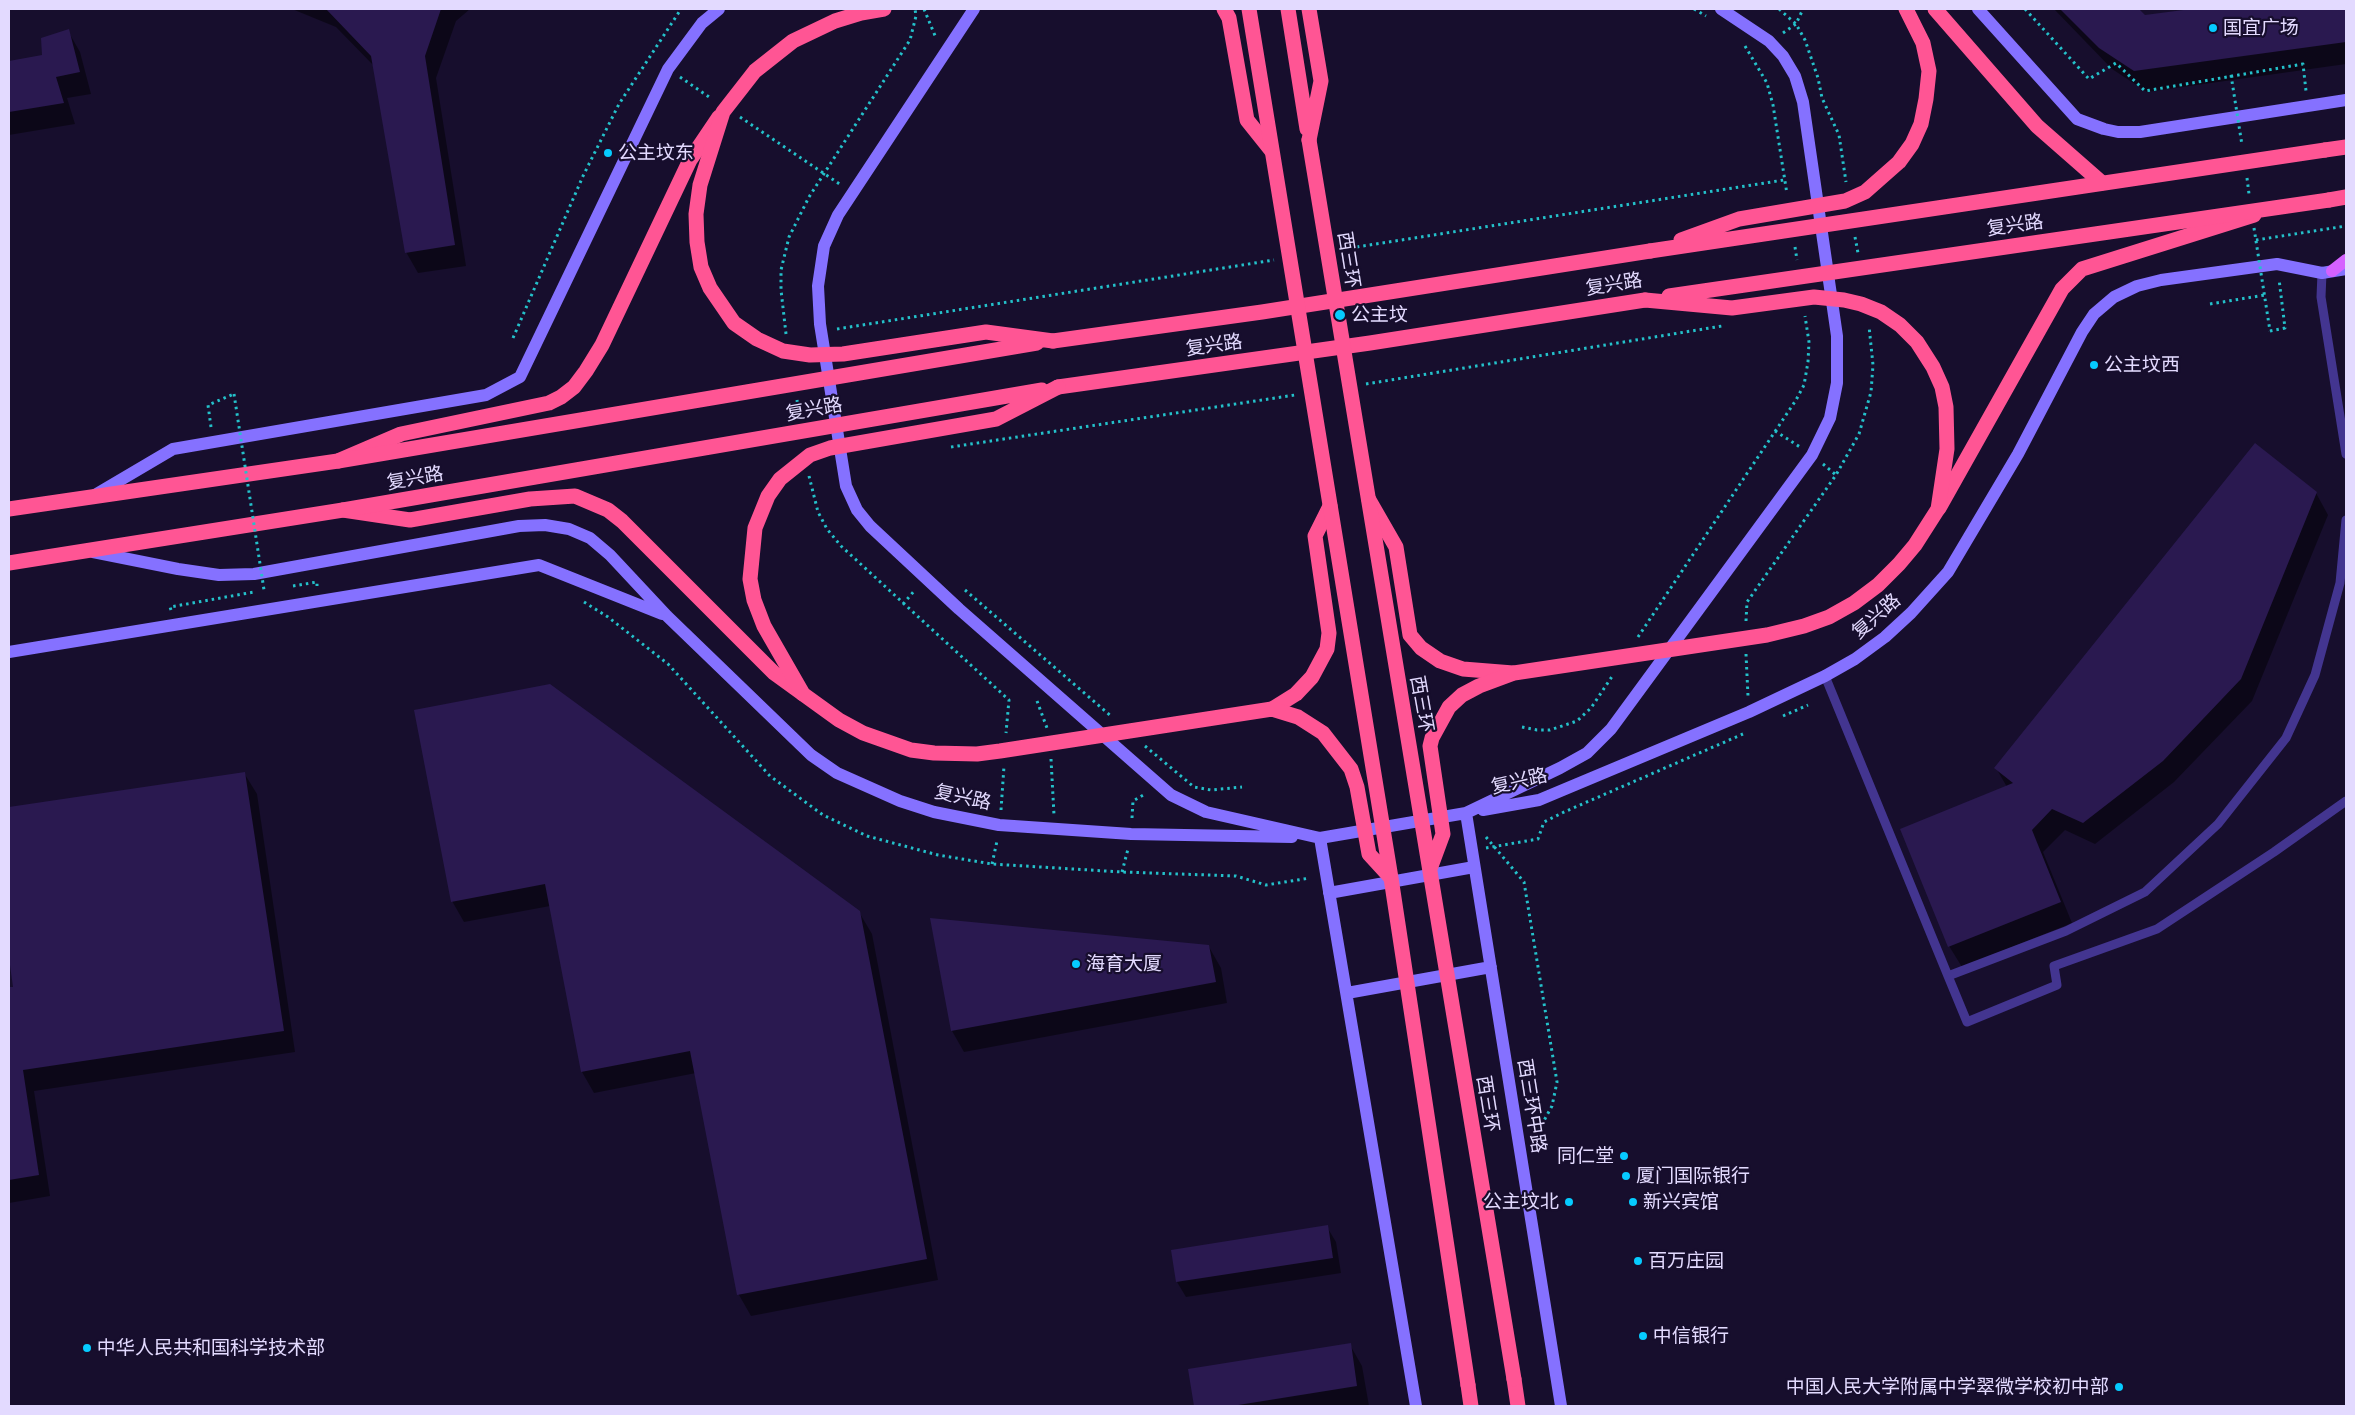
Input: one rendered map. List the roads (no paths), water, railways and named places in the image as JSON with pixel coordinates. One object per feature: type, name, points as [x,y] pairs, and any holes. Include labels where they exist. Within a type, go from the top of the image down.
[{"type":"highway","points":[[338,461],[401,434],[549,403],[574,387],[602,344],[690,160],[724,108],[755,71],[793,41],[835,21],[861,13],[884,9]]},
{"type":"highway","points":[[1224,9],[1229,18],[1247,120],[1271,150]]},
{"type":"highway","points":[[1249,9],[1391,878],[1471,1406]]},
{"type":"highway","name":"西三环","points":[[1288,9],[1366,494],[1518,1406]]},
{"type":"highway","points":[[1309,140],[1320,81],[1310,9]]},
{"type":"highway","points":[[1650,251],[1739,219],[1845,201],[1866,192],[1881,181],[1899,162],[1912,144],[1921,124],[1926,99],[1928,71],[1923,43],[1906,9]]},
{"type":"highway","points":[[1935,9],[2037,126],[2102,183]]},
{"type":"highway","points":[[724,108],[700,185],[696,214],[696,242],[701,267],[710,288],[734,323],[757,339],[783,351],[810,355],[843,354],[986,332],[1053,340]]},
{"type":"highway","name":"复兴路","points":[[9,510],[338,461],[1053,340],[1262,312],[1650,251],[2346,147]]},
{"type":"highway","name":"复兴路","points":[[9,563],[343,510],[1058,387],[2346,197]]},
{"type":"highway","points":[[1429,870],[1443,834],[1431,756],[1432,738],[1450,708],[1462,695],[1479,686],[1514,673],[1767,634],[1804,626],[1829,617],[1854,603],[1878,585],[1899,564],[1938,509],[2062,289],[2082,269],[2280,207]]},
{"type":"highway","points":[[1645,300],[1732,308],[1814,298],[1834,299],[1861,304],[1881,312],[1900,325],[1916,342],[1933,367],[1942,387],[1948,424],[1947,449],[1938,509]]},
{"type":"highway","points":[[803,694],[764,626],[754,600],[750,580],[754,528],[768,496],[780,479],[810,456],[830,448],[996,419],[1058,387]]},
{"type":"highway","points":[[1366,494],[1396,548],[1410,635],[1421,648],[1440,661],[1464,670],[1514,673]]},
{"type":"highway","points":[[343,510],[410,520],[552,496],[576,496],[593,502],[608,510],[622,521],[774,673],[839,720],[863,734],[889,744],[911,750],[956,754],[1000,751],[1272,709],[1296,694],[1312,677],[1326,649],[1329,633],[1315,536],[1330,506]]},
{"type":"highway","points":[[1272,709],[1298,717],[1323,733],[1347,763],[1357,787],[1369,854],[1391,878]]},
{"type":"main road","points":[[2327,272],[2346,260]]},
{"type":"street","name":"复兴路","points":[[92,497],[173,449],[486,395],[520,377],[668,70],[702,23],[719,9]]},
{"type":"street","points":[[974,9],[942,54],[838,216],[824,246],[818,286],[820,324],[846,486],[857,510],[870,526],[959,610],[1171,794],[1206,812],[1320,838],[1416,1406]]},
{"type":"street","points":[[1466,813],[1587,753],[1611,729],[1812,454],[1830,418],[1837,383],[1837,336],[1802,102],[1795,76],[1783,56],[1757,32],[1721,9]]},
{"type":"street","points":[[1978,9],[2077,119],[2104,129],[2118,132],[2140,132],[2346,100]]},
{"type":"street","name":"复兴路","points":[[91,551],[178,569],[219,575],[254,574],[519,526],[546,525],[569,529],[590,538],[610,555],[666,616],[811,755],[837,773],[900,801],[934,812],[999,825],[1132,834],[1320,838],[1539,800],[1749,712],[1825,676],[1855,659],[1885,637],[1911,613],[1948,572],[2018,454],[2079,338],[2094,314],[2114,297],[2137,286],[2161,280],[2277,264],[2327,272],[2346,269]]},
{"type":"street","name":"复兴路","points":[[9,652],[539,565],[666,616]]},
{"type":"street","name":"西三环中路","points":[[1466,813],[1561,1406]]},
{"type":"street","points":[[1329,893],[1474,867]]},
{"type":"street","points":[[1347,993],[1491,967]]},
{"type":"lane","points":[[2327,272],[2321,296],[2346,454]]},
{"type":"lane","points":[[1948,976],[2066,931],[2145,892],[2218,824],[2286,738],[2315,676],[2340,583],[2346,520]]},
{"type":"lane","points":[[1825,676],[1967,1022],[2057,985],[2054,966],[2157,929],[2274,852],[2346,801]]},
{"type":"place","name":"国宜广场","points":[[2213,28]]},
{"type":"place","name":"公主坟东","points":[[608,153]]},
{"type":"place","name":"公主坟","points":[[1340,315]]},
{"type":"place","name":"公主坟西","points":[[2094,365]]},
{"type":"place","name":"海育大厦","points":[[1076,964]]},
{"type":"place","name":"同仁堂","points":[[1624,1156]]},
{"type":"place","name":"厦门国际银行","points":[[1626,1176]]},
{"type":"place","name":"公主坟北","points":[[1569,1202]]},
{"type":"place","name":"新兴宾馆","points":[[1633,1202]]},
{"type":"place","name":"百万庄园","points":[[1638,1261]]},
{"type":"place","name":"中信银行","points":[[1643,1336]]},
{"type":"place","name":"中华人民共和国科学技术部","points":[[87,1348]]},
{"type":"place","name":"中国人民大学附属中学翠微学校初中部","points":[[2119,1387]]}]
